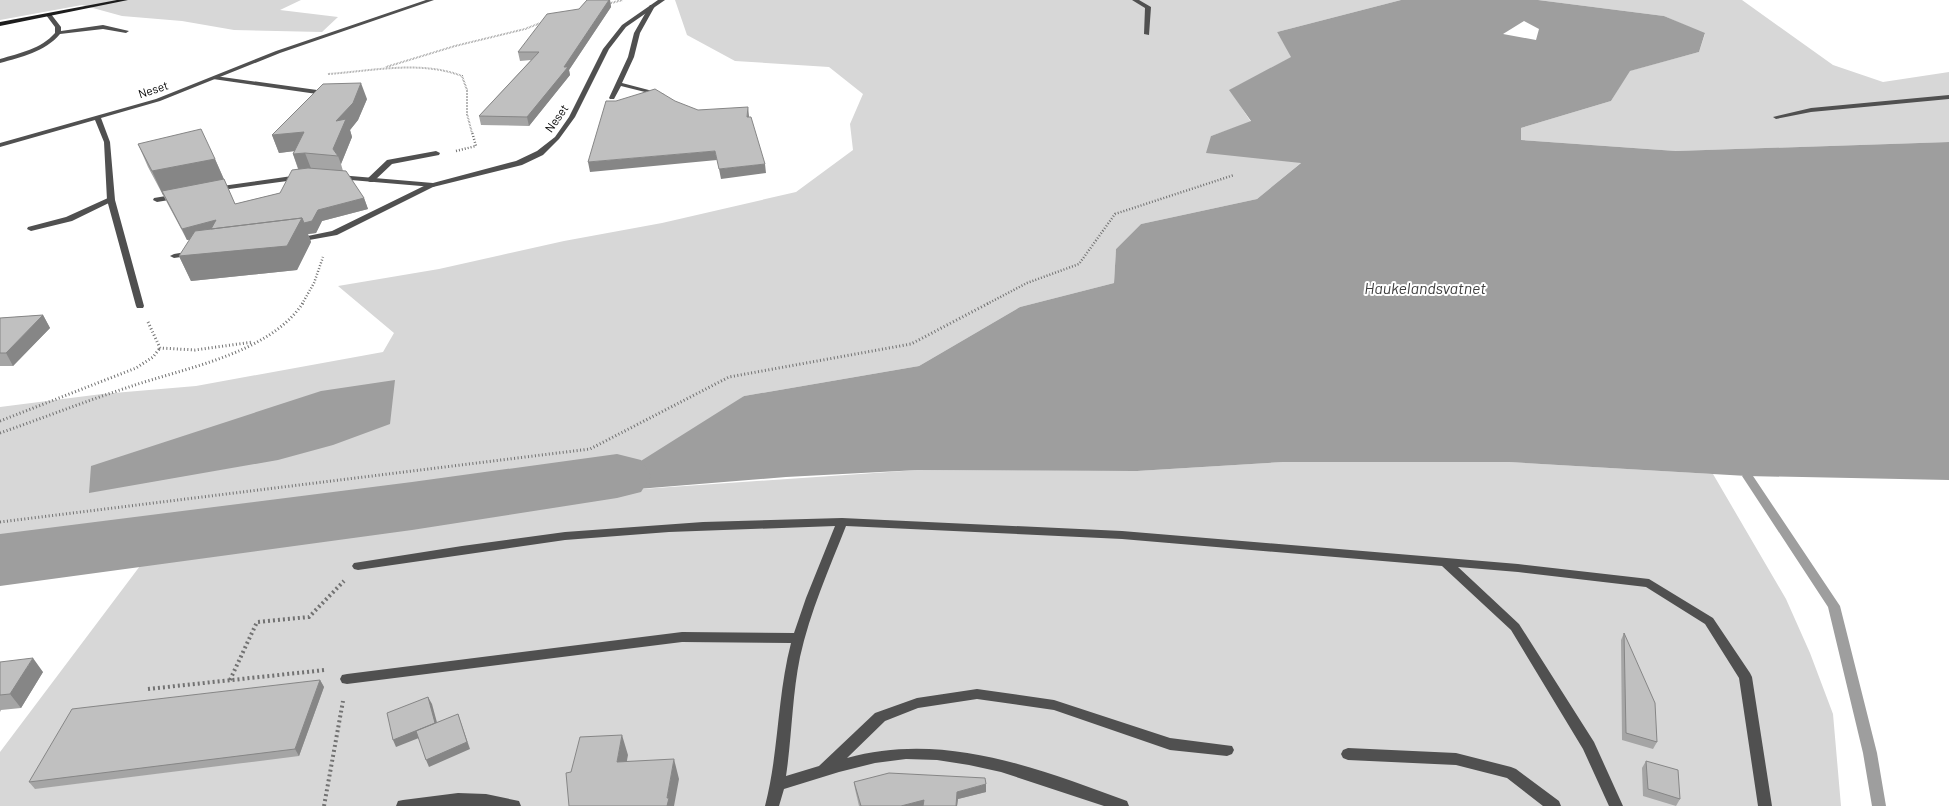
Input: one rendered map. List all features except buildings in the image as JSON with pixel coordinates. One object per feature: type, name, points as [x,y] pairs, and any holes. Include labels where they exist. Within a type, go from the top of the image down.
[{"type":"main road","points":[[0,24],[125,0]]},
{"type":"street","name":"Neset","points":[[0,145],[158,100],[278,52],[431,0]]},
{"type":"street","name":"Neset","points":[[291,241],[334,233],[433,185],[519,163],[540,153],[557,138],[572,117],[606,49],[624,26],[662,0]]},
{"type":"street","points":[[1135,0],[1148,7],[1148,34]]},
{"type":"street","points":[[612,98],[630,57],[637,34],[652,6]]},
{"type":"street","points":[[49,15],[58,27],[58,33]]},
{"type":"street","points":[[0,61],[43,45],[58,33],[103,27],[126,31]]},
{"type":"street","name":"Neset","points":[[215,78],[317,92]]},
{"type":"street","points":[[618,84],[656,92],[669,98]]},
{"type":"street","points":[[1776,117],[1811,110],[1949,96]]},
{"type":"street","points":[[98,118],[107,142],[111,200],[140,306]]},
{"type":"street","points":[[370,180],[390,162],[436,153]]},
{"type":"street","points":[[210,189],[312,175]]},
{"type":"street","name":"Neset","points":[[331,177],[433,185]]},
{"type":"street","points":[[157,200],[184,194]]},
{"type":"street","points":[[32,229],[69,219],[111,200]]},
{"type":"street","points":[[174,256],[204,252]]},
{"type":"street","points":[[772,806],[779,784],[789,679],[798,638],[842,522]]},
{"type":"street","points":[[358,566],[471,548],[566,536],[707,525],[842,522],[1122,535],[1445,562],[1649,583],[1709,620],[1745,677],[1765,806]]},
{"type":"street","points":[[1445,562],[1515,627],[1589,746],[1616,806]]},
{"type":"street","points":[[347,679],[682,637],[798,638]]},
{"type":"street","points":[[822,772],[880,717],[917,703],[977,694],[1054,705],[1170,744],[1227,750]]},
{"type":"street","points":[[779,784],[875,757],[904,754],[953,756],[993,764],[1061,784],[1122,806]]},
{"type":"street","points":[[1348,754],[1456,759],[1511,773],[1554,806]]},
{"type":"street","points":[[402,806],[464,798],[494,800],[514,806]]},
{"type":"path","points":[[604,4],[623,0]]},
{"type":"path","points":[[383,68],[455,46],[525,29],[544,22]]},
{"type":"path","points":[[328,74],[383,68],[443,70],[462,76],[467,90],[467,114],[476,146],[469,149],[436,153]]},
{"type":"path","points":[[0,522],[590,449],[729,377],[911,344],[1027,283],[1079,264],[1114,214],[1234,175]]},
{"type":"path","points":[[0,433],[157,377],[220,357],[258,341],[287,322],[305,300],[318,274],[326,245],[334,233]]},
{"type":"path","points":[[140,306],[160,348]]},
{"type":"path","points":[[160,348],[195,350],[258,341]]},
{"type":"path","points":[[0,421],[136,368],[153,357],[160,348]]},
{"type":"path","points":[[229,680],[257,622],[309,617],[358,566]]},
{"type":"path","points":[[148,689],[332,670],[342,672],[347,679],[324,806]]},
{"type":"shaded area","points":[[0,0],[301,0],[280,10],[338,17],[322,32],[234,30],[182,21],[122,16],[82,5],[0,20]]},
{"type":"shaded area","points":[[675,0],[1401,0],[1277,32],[1292,57],[1230,90],[1251,122],[1211,136],[1302,162],[1257,199],[1141,224],[1116,249],[1114,283],[1020,307],[919,366],[744,396],[613,491],[918,470],[1137,471],[1283,462],[1509,462],[1713,474],[1786,599],[1810,653],[1833,714],[1841,806],[0,806],[0,752],[149,554],[610,492],[564,488],[132,525],[0,546],[0,407],[102,394],[196,386],[383,352],[394,333],[338,286],[439,269],[564,241],[662,223],[796,192],[853,150],[850,124],[863,94],[829,67],[735,61],[687,35]]},
{"type":"shaded area","points":[[1538,0],[1742,0],[1833,65],[1883,82],[1949,72],[1949,142],[1676,151],[1521,140],[1521,128],[1611,101],[1629,71],[1699,52],[1705,34],[1664,16]]},
{"type":"water","name":"Haukelandsvatnet","points":[[1401,0],[1538,0],[1664,16],[1705,33],[1699,52],[1630,71],[1611,101],[1521,128],[1521,140],[1676,151],[1949,142],[1949,480],[1747,476],[1509,462],[1283,462],[1137,471],[918,470],[786,477],[613,491],[617,476],[744,396],[919,366],[1020,307],[1114,283],[1116,249],[1141,224],[1257,199],[1301,163],[1206,153],[1211,136],[1251,121],[1229,90],[1291,57],[1277,32]],"holes":[[[1524,21],[1539,29],[1536,40],[1503,34]]]},
{"type":"water","points":[[395,380],[390,424],[333,445],[278,460],[89,493],[91,466],[321,391]]},
{"type":"waterway","points":[[0,560],[412,506],[617,476]]},
{"type":"waterway","points":[[1747,476],[1834,606],[1870,753],[1879,806]]}]
